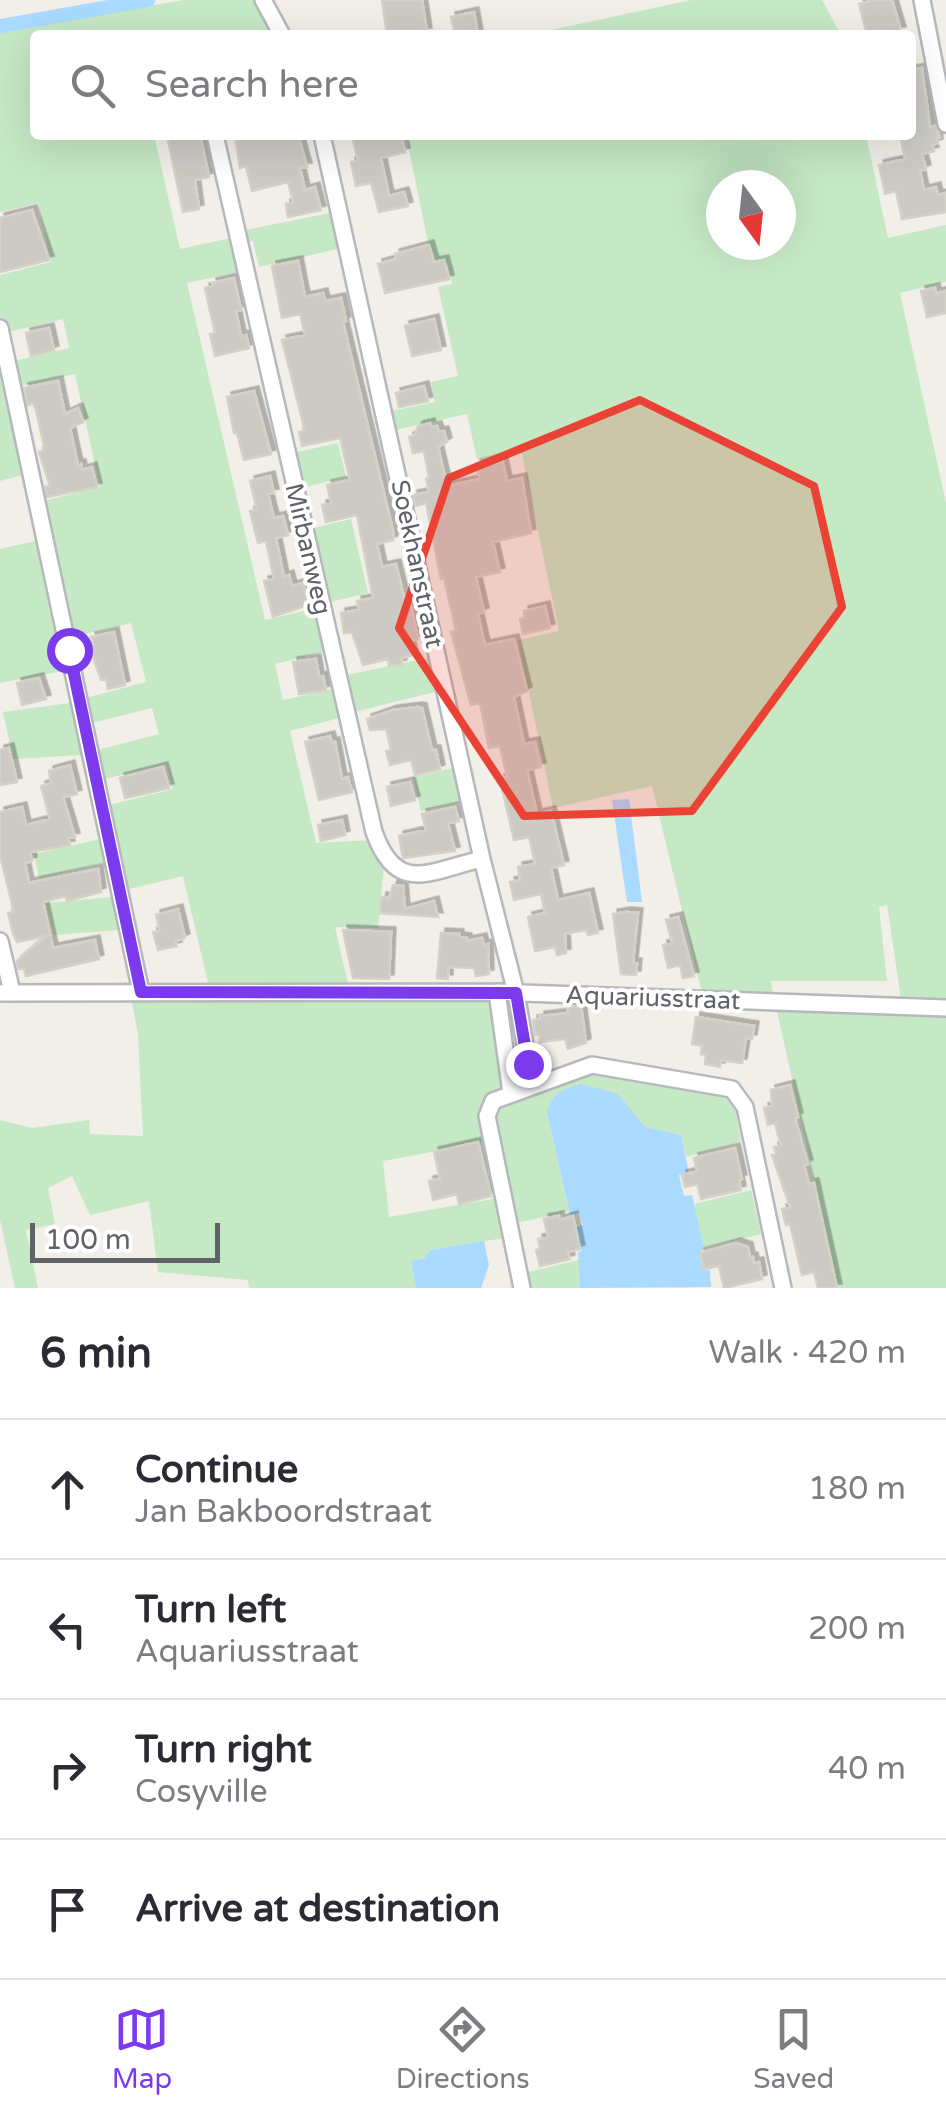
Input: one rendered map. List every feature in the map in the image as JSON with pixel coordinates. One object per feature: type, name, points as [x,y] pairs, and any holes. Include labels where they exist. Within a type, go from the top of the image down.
[{"type":"street","points":[[263,0],[279,30]]},
{"type":"street","points":[[922,0],[946,124]]},
{"type":"street","name":"Mirbanweg","points":[[217,140],[379,846],[384,859],[396,870],[413,875],[482,859]]},
{"type":"street","name":"Soekhanstraat","points":[[323,140],[482,859],[516,993],[532,1084]]},
{"type":"street","points":[[0,328],[141,992]]},
{"type":"street","points":[[0,941],[6,992]]},
{"type":"street","name":"Aquariusstraat","points":[[6,992],[497,992],[946,1008]]},
{"type":"street","points":[[497,992],[511,1093]]},
{"type":"street","points":[[499,1012],[518,1011]]},
{"type":"street","points":[[522,1288],[487,1116],[493,1101],[592,1065],[732,1089],[745,1107],[784,1288]]},
{"type":"highlighted area","points":[[640,400],[814,486],[842,607],[692,811],[524,816],[399,628],[449,478]]},
{"type":"green space","points":[[184,0],[258,0],[273,30],[30,30],[30,140],[155,140],[180,249],[235,237],[243,271],[187,283],[265,620],[317,608],[327,651],[275,664],[283,700],[337,688],[343,717],[290,731],[316,843],[374,840],[384,866],[378,928],[335,927],[349,988],[209,987],[183,876],[121,891],[102,807],[173,789],[166,764],[97,781],[90,752],[159,734],[152,708],[84,725],[78,700],[146,682],[131,623],[65,639],[35,503],[100,487],[75,374],[11,388],[6,363],[69,348],[63,319],[0,334],[0,275],[51,262],[38,203],[0,212],[0,31]]},
{"type":"green space","points":[[691,0],[822,0],[838,30],[551,30]]},
{"type":"green space","points":[[407,140],[867,140],[888,238],[946,225],[946,282],[900,293],[946,503],[946,1001],[901,999],[887,905],[879,907],[887,981],[771,981],[773,994],[702,993],[652,786],[553,808],[518,640],[559,631],[521,450],[477,459],[467,414],[390,431],[386,412],[435,402],[431,382],[458,376],[438,287],[452,284],[448,264],[433,267]]},
{"type":"green space","points":[[335,212],[342,248],[259,267],[253,241],[244,242],[241,231]]},
{"type":"green space","points":[[0,377],[22,475],[0,481]]},
{"type":"green space","points":[[338,443],[346,477],[297,489],[289,454]]},
{"type":"green space","points":[[351,519],[368,593],[326,603],[309,529]]},
{"type":"green space","points":[[35,541],[63,671],[0,683],[0,549]]},
{"type":"green space","points":[[432,657],[439,691],[350,713],[342,676]]},
{"type":"green space","points":[[70,703],[81,755],[13,759],[3,712]]},
{"type":"green space","points":[[457,767],[465,801],[421,811],[413,777]]},
{"type":"green space","points":[[100,839],[105,863],[39,878],[34,854]]},
{"type":"green space","points":[[113,897],[119,930],[54,935],[45,903]]},
{"type":"green space","points":[[131,997],[507,999],[520,1086],[490,1097],[485,1142],[383,1161],[389,1217],[498,1198],[504,1238],[430,1250],[425,1258],[411,1261],[416,1288],[249,1288],[248,1280],[158,1272],[149,1201],[90,1215],[72,1176],[48,1188],[55,1224],[26,1230],[38,1288],[15,1288],[0,1220],[0,1120],[32,1128],[89,1120],[90,1134],[143,1136],[138,1035]]},
{"type":"green space","points":[[777,1011],[946,1015],[946,1288],[838,1288]]},
{"type":"green space","points":[[591,1069],[723,1090],[734,1103],[741,1141],[686,1157],[681,1135],[644,1127],[618,1094],[547,1112],[569,1211],[513,1224],[494,1110],[499,1104]]},
{"type":"green space","points":[[751,1190],[761,1234],[703,1248],[694,1204]]},
{"type":"green space","points":[[579,1260],[580,1288],[526,1288],[524,1273]]},
{"type":"water","points":[[629,799],[642,902],[627,902],[612,800]]},
{"type":"water","points":[[581,1084],[618,1094],[645,1127],[681,1135],[689,1173],[679,1175],[684,1196],[692,1195],[704,1249],[699,1252],[703,1270],[710,1270],[711,1287],[580,1288],[578,1252],[582,1251],[574,1228],[583,1225],[579,1213],[570,1215],[547,1112],[559,1093]]},
{"type":"water","points":[[484,1241],[489,1265],[481,1288],[416,1288],[411,1261],[425,1258],[430,1250]]},
{"type":"building","points":[[382,0],[422,0],[427,30],[386,30]]},
{"type":"building","points":[[892,0],[901,30],[866,30],[859,4]]},
{"type":"building","points":[[474,12],[477,30],[454,30],[451,17]]},
{"type":"building","points":[[922,68],[930,127],[935,126],[940,137],[932,145],[934,151],[922,154],[926,169],[920,171],[924,190],[936,187],[938,195],[946,193],[946,212],[902,219],[896,191],[885,194],[879,165],[905,159],[901,140],[916,140],[916,69]]},
{"type":"building","points":[[168,140],[201,140],[209,177],[195,180],[199,209],[183,212]]},
{"type":"building","points":[[236,140],[299,140],[307,167],[300,168],[305,190],[315,187],[321,210],[288,217],[286,204],[293,202],[288,182],[252,191],[246,166],[240,168]]},
{"type":"building","points":[[353,140],[402,140],[405,152],[381,158],[389,196],[404,192],[408,206],[379,212],[371,183],[356,186],[351,162],[358,161]]},
{"type":"building","points":[[32,210],[49,260],[0,272],[0,218]]},
{"type":"building","points":[[429,245],[434,262],[444,260],[449,279],[385,293],[378,264],[396,259],[395,254]]},
{"type":"building","points":[[298,261],[305,297],[323,293],[325,301],[341,298],[346,321],[343,322],[393,531],[393,540],[377,544],[382,567],[396,564],[404,597],[409,596],[418,639],[410,641],[413,655],[401,658],[402,664],[389,666],[388,659],[363,665],[352,632],[344,633],[341,613],[359,610],[357,601],[373,598],[357,515],[326,522],[322,505],[331,503],[327,485],[350,480],[340,438],[302,446],[299,432],[305,431],[282,340],[305,335],[300,314],[282,318],[272,266]]},
{"type":"building","points":[[234,278],[241,310],[236,311],[241,336],[246,335],[249,348],[215,356],[210,334],[215,333],[205,288]]},
{"type":"building","points":[[935,288],[936,293],[946,291],[946,313],[927,317],[921,291]]},
{"type":"building","points":[[434,319],[441,350],[412,356],[405,326]]},
{"type":"building","points":[[49,328],[54,350],[31,356],[26,333]]},
{"type":"building","points":[[58,381],[65,414],[78,408],[83,422],[70,428],[78,465],[82,470],[92,467],[97,487],[47,497],[45,487],[50,486],[39,452],[45,450],[36,410],[33,403],[28,405],[24,388]]},
{"type":"building","points":[[424,386],[428,401],[399,407],[396,393]]},
{"type":"building","points":[[254,391],[271,454],[244,460],[227,397]]},
{"type":"building","points":[[430,423],[439,432],[444,431],[447,442],[438,447],[447,486],[480,479],[476,464],[502,458],[507,481],[522,478],[531,533],[493,542],[500,572],[476,577],[484,612],[478,614],[485,645],[514,639],[527,691],[514,697],[524,744],[535,742],[541,767],[527,770],[537,814],[551,811],[564,865],[551,868],[558,900],[589,893],[598,933],[588,935],[586,930],[565,934],[566,953],[557,955],[555,947],[535,951],[528,917],[545,913],[541,894],[514,900],[510,882],[520,880],[518,867],[535,864],[529,837],[514,840],[500,779],[507,777],[500,746],[489,748],[480,703],[471,705],[451,632],[456,631],[426,503],[415,506],[413,495],[429,492],[429,478],[424,451],[413,453],[409,437],[415,435],[418,426]]},
{"type":"building","points":[[270,476],[274,493],[268,494],[274,518],[283,516],[288,535],[276,538],[284,577],[289,575],[292,586],[303,583],[308,605],[273,617],[264,581],[274,579],[266,541],[258,543],[250,511],[257,510],[250,481]]},
{"type":"building","points":[[545,606],[550,628],[523,634],[520,619],[526,618],[524,611]]},
{"type":"building","points":[[114,632],[125,685],[108,689],[89,644],[93,644],[91,637]]},
{"type":"building","points":[[316,659],[326,690],[299,694],[293,662]]},
{"type":"building","points":[[39,678],[46,699],[22,705],[17,683]]},
{"type":"building","points":[[422,708],[440,769],[415,775],[411,760],[390,765],[386,729],[370,730],[367,719]]},
{"type":"building","points":[[330,736],[335,742],[342,779],[348,777],[352,792],[319,800],[305,742]]},
{"type":"building","points":[[9,748],[17,782],[0,785],[0,750]]},
{"type":"building","points":[[70,765],[77,794],[63,797],[75,837],[68,838],[70,845],[30,852],[32,861],[25,863],[29,883],[98,869],[101,892],[67,901],[66,896],[43,902],[53,948],[95,940],[99,959],[26,976],[24,969],[18,969],[17,961],[46,936],[17,942],[13,933],[8,913],[14,912],[0,855],[0,812],[22,807],[26,825],[50,819],[41,786],[51,783],[49,771]]},
{"type":"building","points":[[163,767],[169,788],[125,798],[120,778]]},
{"type":"building","points":[[410,782],[415,800],[391,806],[387,787]]},
{"type":"building","points":[[455,807],[459,821],[448,823],[455,851],[403,858],[399,836],[426,830],[422,814]]},
{"type":"building","points":[[342,820],[345,835],[321,841],[318,825]]},
{"type":"building","points":[[393,885],[403,886],[405,909],[434,901],[438,917],[380,913],[382,897],[389,898]]},
{"type":"building","points":[[178,909],[185,938],[175,941],[177,946],[158,950],[153,932],[160,931],[156,915]]},
{"type":"building","points":[[638,913],[633,962],[637,963],[636,975],[621,974],[613,914]]},
{"type":"building","points":[[678,917],[694,976],[683,978],[680,965],[668,968],[663,945],[672,943],[666,920]]},
{"type":"building","points":[[343,930],[391,932],[389,979],[353,978]]},
{"type":"building","points":[[441,933],[459,934],[467,941],[482,938],[484,945],[488,944],[489,974],[476,976],[474,968],[448,967],[448,979],[437,978]]},
{"type":"building","points":[[581,1006],[586,1043],[568,1049],[565,1039],[540,1042],[533,1020],[568,1013],[567,1007]]},
{"type":"building","points":[[696,1017],[754,1026],[752,1039],[746,1038],[742,1063],[721,1060],[720,1067],[705,1064],[702,1046],[692,1044]]},
{"type":"building","points":[[790,1085],[808,1164],[804,1165],[809,1184],[814,1183],[837,1288],[818,1288],[814,1272],[802,1275],[790,1224],[786,1225],[782,1209],[790,1207],[772,1155],[776,1154],[774,1147],[781,1146],[775,1123],[768,1125],[764,1108],[772,1106],[771,1090]]},
{"type":"building","points":[[478,1142],[491,1196],[459,1204],[457,1194],[433,1200],[429,1181],[440,1179],[434,1152]]},
{"type":"building","points":[[735,1148],[741,1190],[701,1199],[697,1184],[685,1187],[682,1175],[697,1171],[694,1158]]},
{"type":"building","points":[[559,1216],[560,1220],[573,1216],[580,1249],[568,1252],[570,1259],[540,1266],[538,1239],[548,1237],[544,1219]]},
{"type":"building","points":[[736,1243],[748,1247],[754,1263],[759,1262],[762,1279],[724,1288],[719,1266],[704,1269],[700,1253]]},
{"type":"waterway","points":[[0,26],[148,0]]},
{"type":"route","points":[[69,650],[141,992],[516,993],[528,1064]]}]
